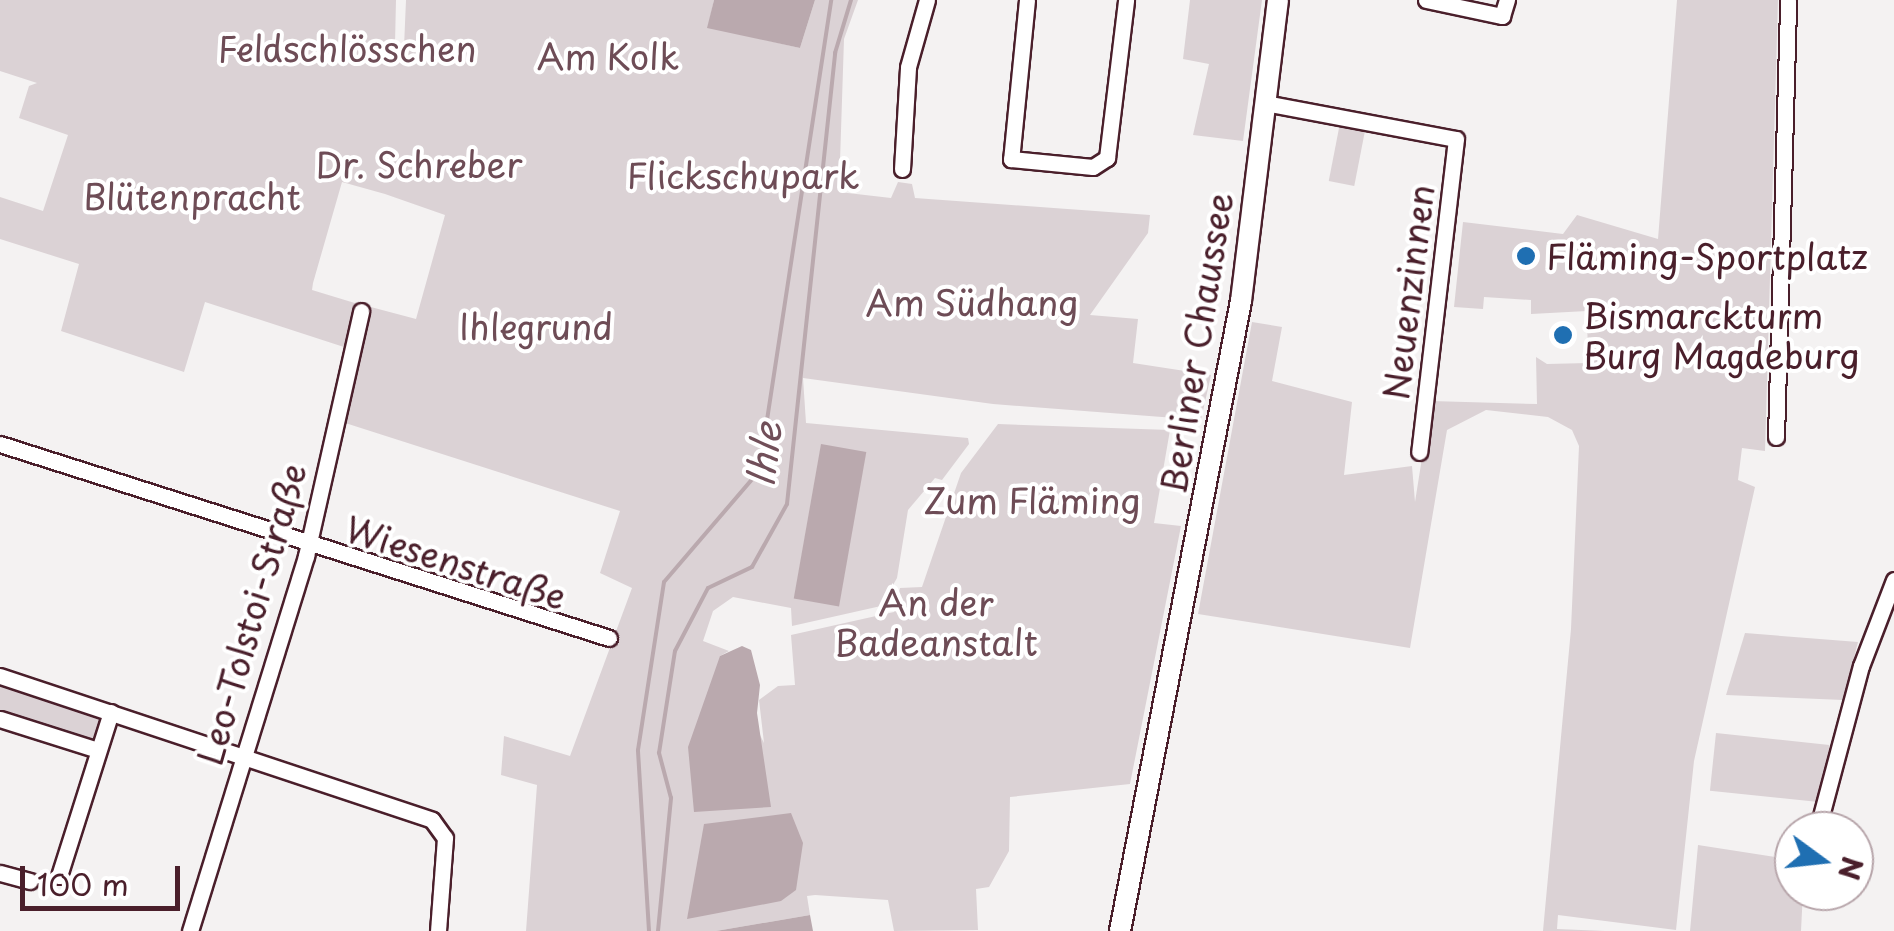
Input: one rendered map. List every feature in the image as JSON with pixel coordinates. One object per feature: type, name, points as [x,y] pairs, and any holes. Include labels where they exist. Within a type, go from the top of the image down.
[{"type":"main road","name":"Berliner Chaussee","points":[[1120,931],[1231,359],[1278,0]]},
{"type":"street","points":[[902,169],[908,67],[927,0]]},
{"type":"street","points":[[1028,0],[1011,158],[1093,167],[1108,158],[1126,0]]},
{"type":"street","points":[[1426,0],[1502,16],[1508,0]]},
{"type":"street","points":[[1776,437],[1788,0]]},
{"type":"street","name":"Neuenzinnen","points":[[1265,103],[1456,139],[1419,452]]},
{"type":"street","name":"Leo-Tolstoi-Straße","points":[[190,931],[308,545],[361,311]]},
{"type":"street","name":"Wiesenstraße","points":[[0,444],[609,638]]},
{"type":"street","points":[[1822,811],[1861,666],[1894,580]]},
{"type":"street","points":[[0,676],[243,754],[437,824],[445,838],[438,931]]},
{"type":"street","points":[[58,876],[111,712]]},
{"type":"street","points":[[0,719],[98,750]]},
{"type":"street","points":[[0,873],[30,881]]},
{"type":"green space","points":[[0,0],[396,0],[395,44],[404,47],[406,0],[714,0],[708,27],[800,48],[815,0],[858,0],[844,39],[839,192],[891,198],[898,182],[912,184],[915,198],[1150,215],[1148,233],[1090,315],[1138,319],[1133,363],[1211,375],[1201,420],[993,404],[803,378],[806,423],[968,438],[969,444],[942,480],[935,478],[908,510],[897,578],[881,606],[792,626],[791,608],[733,597],[713,611],[703,641],[729,651],[720,656],[764,743],[759,700],[778,686],[795,685],[791,635],[894,612],[900,588],[922,587],[961,473],[998,424],[1170,430],[1154,523],[1181,526],[1130,784],[1010,797],[1009,851],[989,887],[976,889],[978,930],[894,931],[888,900],[815,895],[807,896],[810,915],[716,931],[526,931],[537,785],[501,775],[504,736],[570,756],[632,588],[600,573],[620,511],[339,421],[367,306],[416,319],[445,215],[385,194],[342,182],[313,283],[312,290],[358,304],[347,348],[205,302],[184,372],[61,331],[79,264],[0,239],[0,197],[43,211],[68,135],[19,118],[29,86],[37,83],[0,71]]},
{"type":"green space","points":[[1190,0],[1262,0],[1243,141],[1193,135],[1209,64],[1183,59]]},
{"type":"green space","points":[[1677,0],[1778,0],[1765,451],[1742,448],[1738,480],[1755,487],[1694,761],[1676,930],[1558,915],[1557,929],[1605,931],[1543,931],[1571,629],[1579,446],[1572,430],[1548,417],[1486,410],[1447,430],[1410,648],[1198,614],[1252,322],[1282,327],[1272,381],[1352,402],[1344,475],[1412,466],[1415,502],[1431,401],[1537,404],[1536,357],[1547,364],[1588,363],[1587,311],[1531,314],[1531,300],[1484,297],[1483,309],[1454,307],[1463,222],[1563,234],[1577,215],[1658,239]]},
{"type":"green space","points":[[1340,123],[1366,128],[1354,186],[1329,181]]},
{"type":"green space","points":[[1745,633],[1858,642],[1843,700],[1726,695]]},
{"type":"green space","points":[[0,681],[104,717],[94,743],[0,715]]},
{"type":"green space","points":[[1716,733],[1829,745],[1823,803],[1710,791]]},
{"type":"green space","points":[[1698,845],[1774,857],[1774,911],[1802,911],[1801,931],[1690,931]]},
{"type":"shaded area","points":[[714,0],[815,0],[800,48],[707,28]]},
{"type":"shaded area","points":[[821,444],[866,452],[839,607],[794,599]]},
{"type":"shaded area","points":[[742,646],[751,650],[760,685],[757,713],[771,807],[694,812],[688,747],[720,656]]},
{"type":"shaded area","points":[[791,813],[803,843],[796,890],[781,901],[687,919],[704,824]]},
{"type":"shaded area","points":[[810,915],[813,931],[716,931]]},
{"type":"waterway","points":[[767,420],[831,0]]},
{"type":"waterway","name":"Ihle","points":[[658,931],[671,798],[659,753],[675,651],[708,588],[752,567],[787,504],[835,53],[851,0]]},
{"type":"waterway","points":[[649,931],[638,750],[664,582],[766,463],[768,442]]},
{"type":"place","name":"Fläming-Sportplatz","points":[[1526,256]]},
{"type":"place","name":"Bismarckturm Burg Magdeburg","points":[[1563,335]]},
{"type":"park label","name":"Feldschlösschen","points":[[347,48]]},
{"type":"park label","name":"Am Kolk","points":[[608,56]]},
{"type":"park label","name":"Dr. Schreber","points":[[419,164]]},
{"type":"park label","name":"Flickschupark","points":[[743,175]]},
{"type":"park label","name":"Blütenpracht","points":[[192,196]]},
{"type":"park label","name":"Am Südhang","points":[[972,302]]},
{"type":"park label","name":"Ihlegrund","points":[[536,326]]},
{"type":"park label","name":"Zum Fläming","points":[[1032,500]]},
{"type":"park label","name":"An der Badeanstalt","points":[[936,622]]}]
